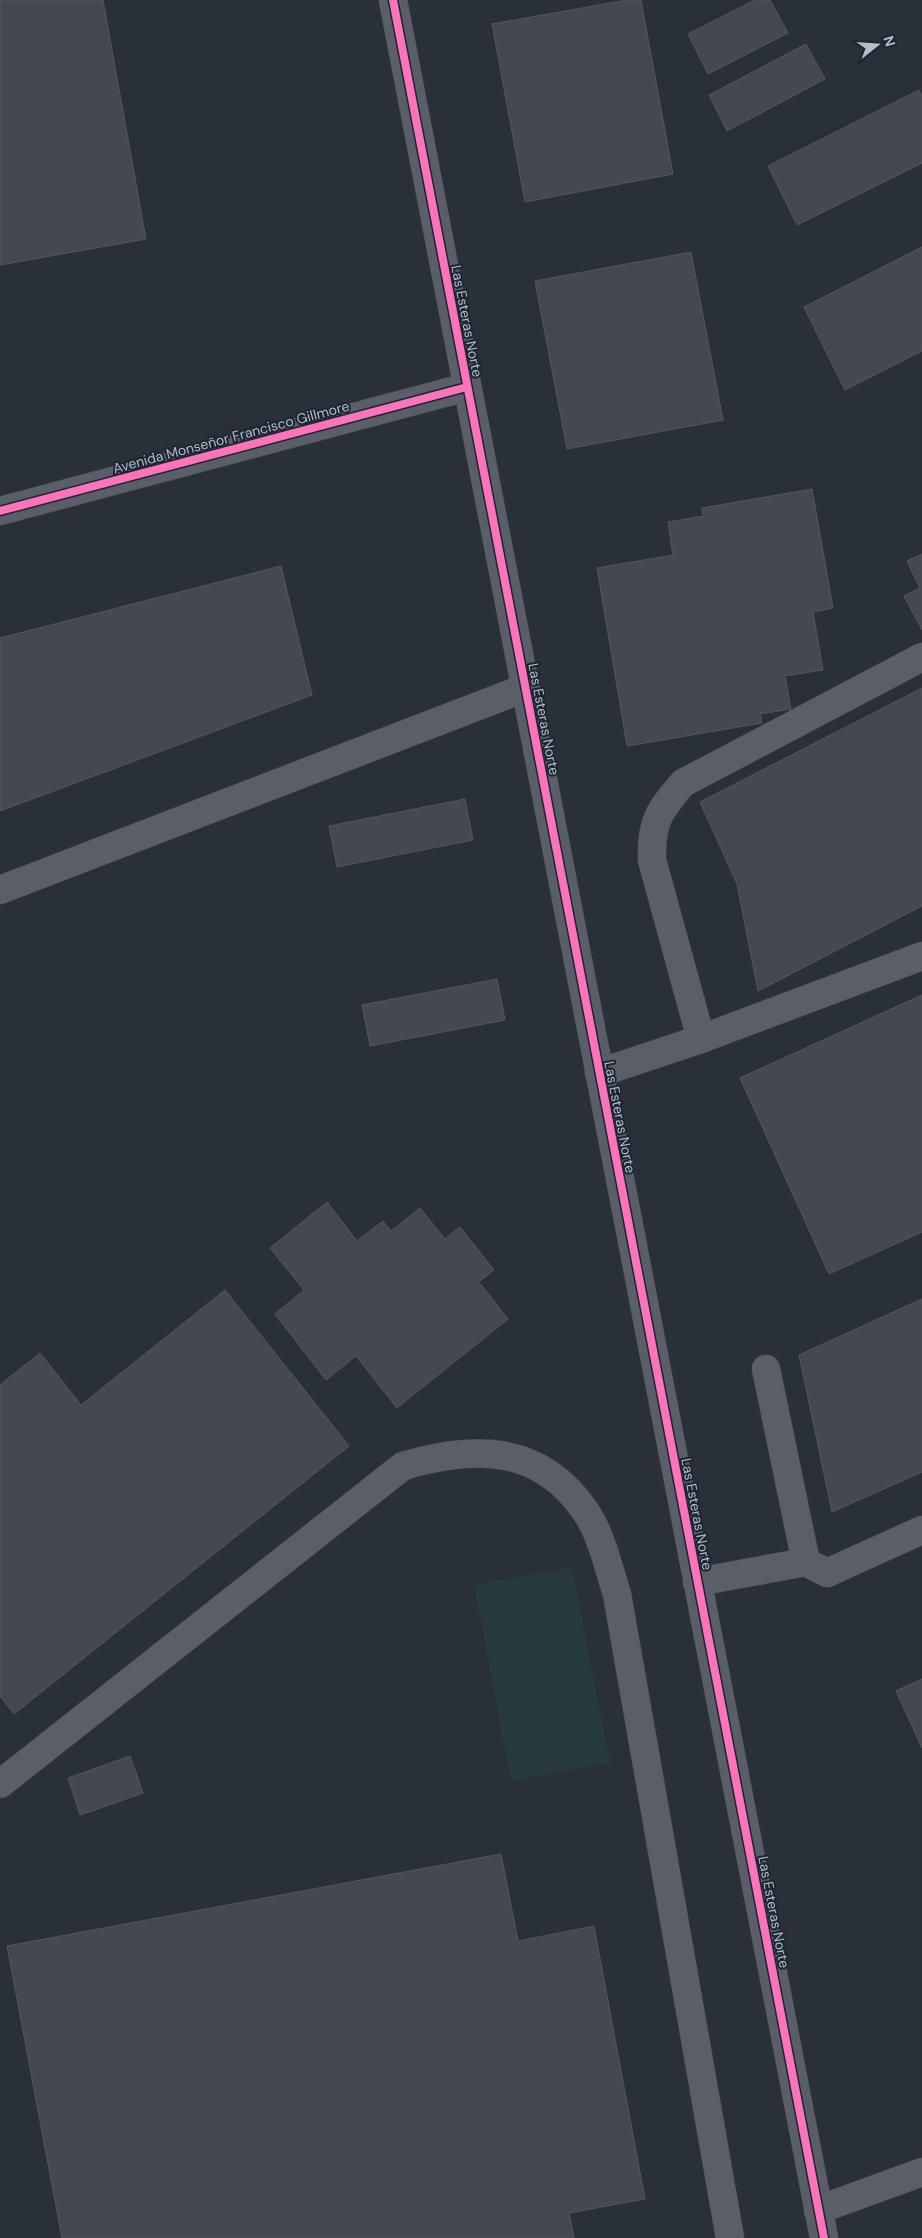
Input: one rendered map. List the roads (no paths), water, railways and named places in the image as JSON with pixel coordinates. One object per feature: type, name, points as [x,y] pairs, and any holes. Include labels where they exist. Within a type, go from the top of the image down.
[{"type":"street","name":"Las Esteras Norte","points":[[393,0],[824,2238]]},
{"type":"street","name":"Avenida Monseñor Francisco Gillmore","points":[[0,511],[468,387]]},
{"type":"street","points":[[701,1039],[652,860],[651,835],[662,807],[683,783],[922,658]]},
{"type":"street","points":[[0,890],[525,688]]},
{"type":"street","points":[[599,1073],[701,1039],[922,956]]},
{"type":"street","points":[[766,1369],[806,1562]]},
{"type":"street","points":[[0,1784],[403,1466],[438,1456],[490,1452],[529,1463],[563,1483],[587,1513],[604,1551],[617,1594],[730,2238]]},
{"type":"street","points":[[697,1582],[806,1562],[827,1573],[922,1530]]},
{"type":"street","points":[[818,2210],[921,2174]]}]
